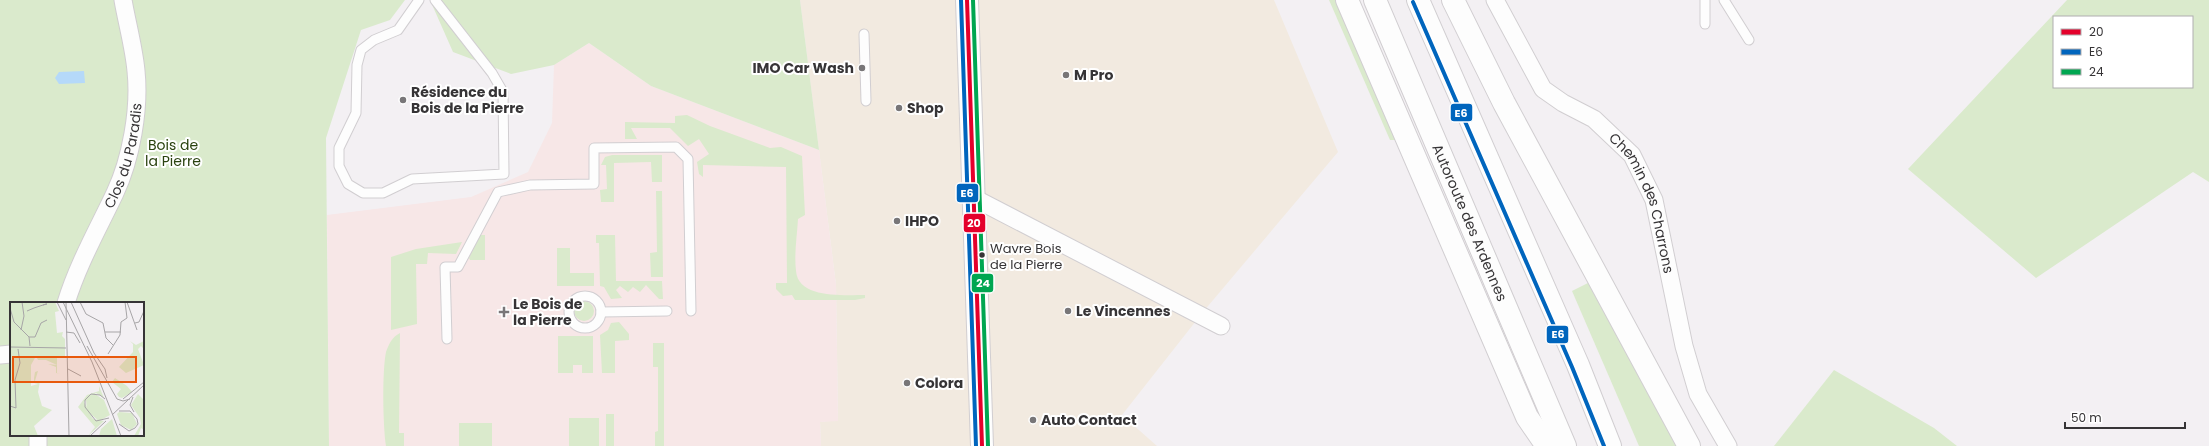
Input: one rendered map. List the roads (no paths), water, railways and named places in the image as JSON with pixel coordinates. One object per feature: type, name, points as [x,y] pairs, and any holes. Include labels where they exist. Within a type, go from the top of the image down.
[{"type":"main road","points":[[967,0],[982,446]]},
{"type":"main road","points":[[1347,0],[1527,417],[1547,446]]},
{"type":"main road","name":"Autoroute des Ardennes","points":[[1375,0],[1565,446]]},
{"type":"main road","points":[[1418,0],[1571,350],[1610,446]]},
{"type":"main road","points":[[1453,0],[1508,110],[1689,446]]},
{"type":"main road","points":[[1390,34],[1398,95],[1547,446]]},
{"type":"street","name":"Clos du Paradis","points":[[66,302],[92,237],[116,191],[132,142],[136,99],[136,72],[123,0]]},
{"type":"street","name":"Chemin des Charrons","points":[[1495,0],[1543,89],[1563,103],[1594,119],[1632,155],[1654,200],[1684,346],[1698,394],[1728,446]]},
{"type":"street","points":[[974,198],[1221,326]]},
{"type":"street","points":[[0,355],[10,354]]},
{"type":"lane","points":[[419,0],[398,30],[374,40],[361,50],[357,65],[356,113],[339,148],[339,166],[348,184],[364,193],[383,193],[412,179],[504,174],[503,92],[492,73],[435,0]]},
{"type":"lane","points":[[1705,0],[1705,24]]},
{"type":"lane","points":[[1724,0],[1749,40]]},
{"type":"lane","points":[[864,34],[866,101]]},
{"type":"lane","points":[[447,339],[445,267],[458,267],[498,192],[530,185],[594,184],[594,148],[676,147],[688,160],[691,311]]},
{"type":"lane","points":[[601,312],[667,311]]},
{"type":"water","points":[[84,71],[85,83],[59,84],[55,78],[59,72]]},
{"type":"place","name":"IMO Car Wash","points":[[862,68]]},
{"type":"place","name":"M Pro","points":[[1066,75]]},
{"type":"place","name":"Résidence du Bois de la Pierre","points":[[403,100]]},
{"type":"place","name":"Shop","points":[[899,108]]},
{"type":"place","name":"IHPO","points":[[897,221]]},
{"type":"place","name":"Wavre Bois de la Pierre","points":[[982,255]]},
{"type":"place","name":"Le Vincennes","points":[[1068,311]]},
{"type":"place","name":"Le Bois de la Pierre","points":[[504,312]]},
{"type":"place","name":"Colora","points":[[907,383]]},
{"type":"place","name":"Auto Contact","points":[[1033,420]]},
{"type":"park label","name":"Bois de la Pierre","points":[[173,154]]}]
